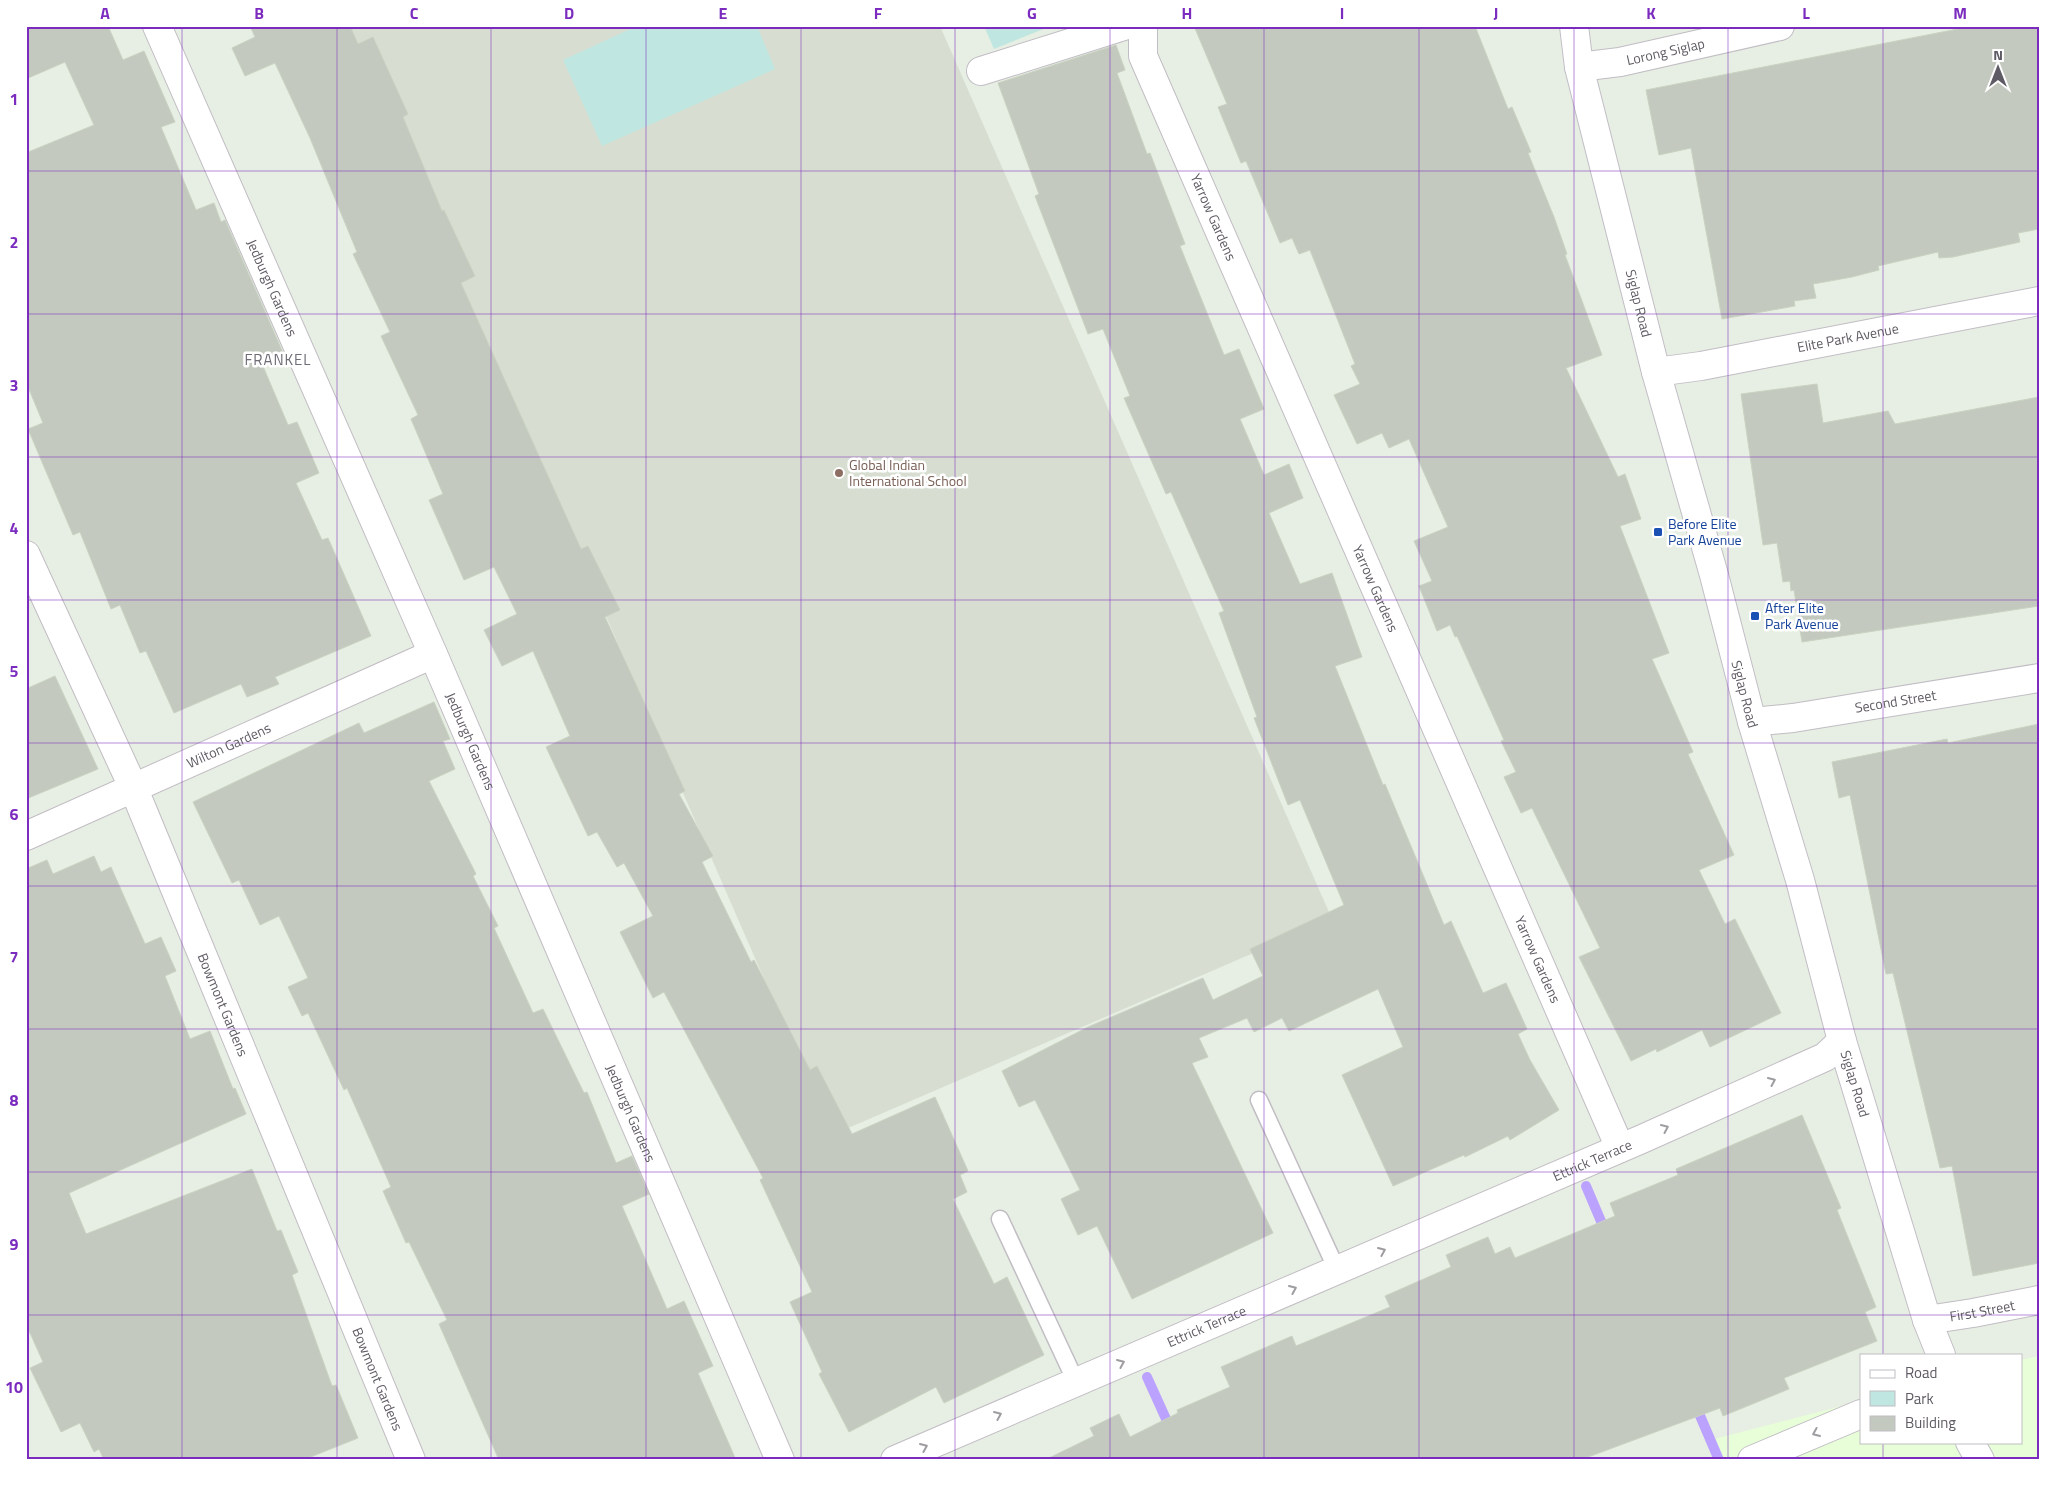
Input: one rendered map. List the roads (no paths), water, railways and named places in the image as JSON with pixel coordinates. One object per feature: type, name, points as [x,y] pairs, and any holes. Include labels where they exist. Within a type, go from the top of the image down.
[{"type":"street","name":"Jedburgh Gardens","points":[[157,26],[433,654],[780,1460]]},
{"type":"street","points":[[982,71],[1124,26]]},
{"type":"street","name":"Yarrow Gardens","points":[[1143,26],[1143,56],[1620,1148]]},
{"type":"street","name":"Siglap Road","points":[[1574,26],[1579,67],[1656,372],[1714,575],[1752,722],[1800,880],[1842,1041],[1927,1320],[1941,1354]]},
{"type":"street","name":"Lorong Siglap","points":[[1579,67],[1620,62],[1780,26]]},
{"type":"street","name":"Elite Park Avenue","points":[[1656,372],[1701,366],[2039,301]]},
{"type":"street","name":"Bowmont Gardens","points":[[26,555],[133,787],[411,1460]]},
{"type":"street","name":"Wilton Gardens","points":[[26,836],[433,654]]},
{"type":"street","name":"Second Street","points":[[1752,722],[1802,716],[2039,678]]},
{"type":"street","name":"Ettrick Terrace","points":[[895,1460],[1620,1148],[1825,1057],[1842,1041]]},
{"type":"street","name":"First Street","points":[[1927,1320],[2039,1300]]},
{"type":"street","points":[[1752,1460],[1860,1414]]},
{"type":"street","points":[[1971,1444],[1980,1460]]},
{"type":"lane","points":[[1259,1100],[1337,1270]]},
{"type":"lane","points":[[1000,1219],[1076,1382]]},
{"type":"waterway","points":[[1586,1186],[1606,1233]]},
{"type":"waterway","points":[[1147,1377],[1171,1430]]},
{"type":"waterway","points":[[1695,1404],[1719,1460]]},
{"type":"place","name":"Global Indian International School","points":[[839,473]]},
{"type":"place","name":"Before Elite Park Avenue","points":[[1658,532]]},
{"type":"place","name":"After Elite Park Avenue","points":[[1755,616]]},
{"type":"district","name":"FRANKEL","points":[[278,360]]}]
